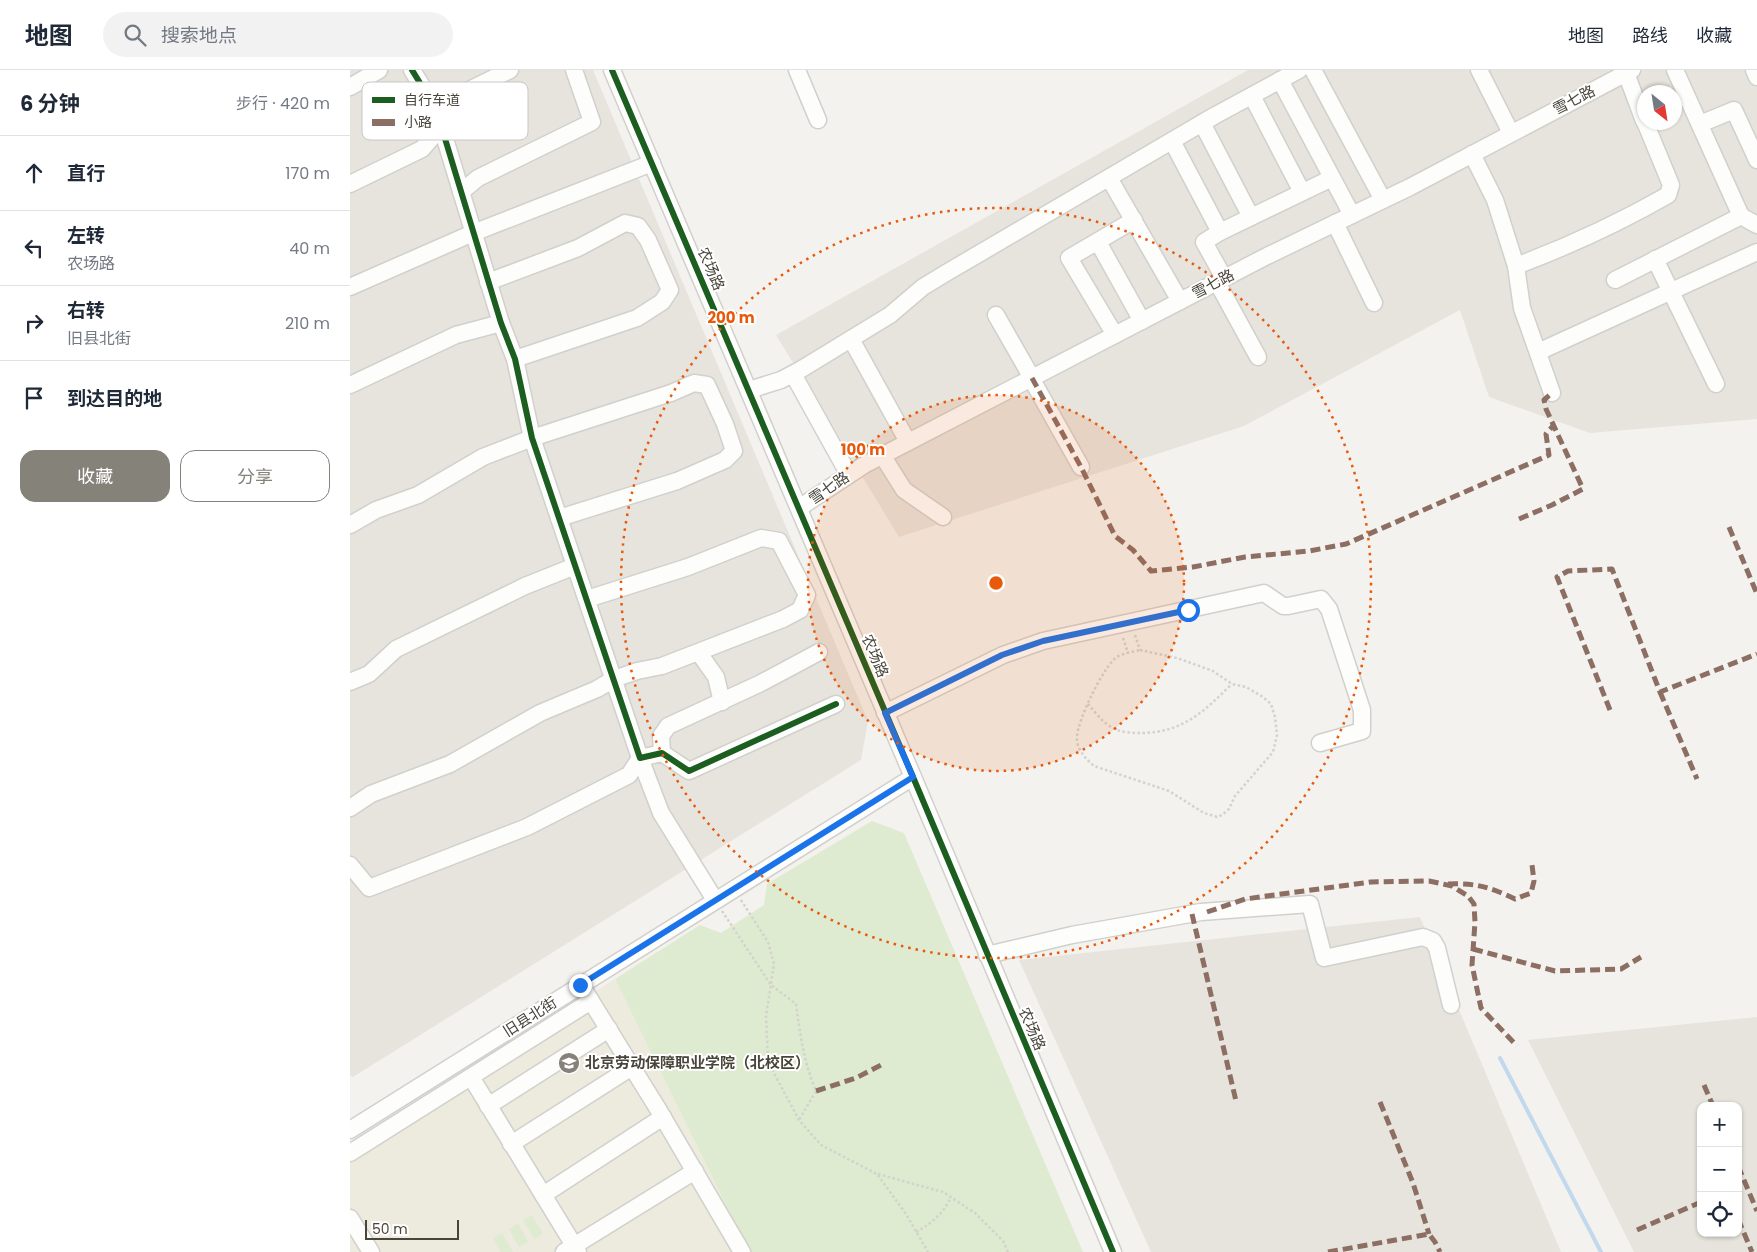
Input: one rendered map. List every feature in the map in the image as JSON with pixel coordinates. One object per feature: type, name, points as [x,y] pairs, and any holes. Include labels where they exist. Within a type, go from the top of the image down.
[{"type":"street","points":[[350,87],[379,70]]},
{"type":"street","points":[[412,70],[419,82]]},
{"type":"street","points":[[486,82],[510,70]]},
{"type":"street","points":[[461,192],[478,178],[592,122],[574,70]]},
{"type":"street","name":"农场路","points":[[612,70],[1113,1252]]},
{"type":"street","points":[[797,70],[818,120]]},
{"type":"street","points":[[749,390],[793,374],[890,315],[924,287],[1202,123],[1299,70]]},
{"type":"street","points":[[1313,70],[1383,200]]},
{"type":"street","points":[[1479,70],[1511,133]]},
{"type":"street","points":[[1615,280],[1655,258],[1753,225],[1700,124],[1675,70]]},
{"type":"street","points":[[1754,70],[1757,77]]},
{"type":"street","points":[[1620,73],[1637,106]]},
{"type":"street","name":"雪七路","points":[[799,508],[882,455],[1221,280],[1472,154],[1620,73]]},
{"type":"street","points":[[1280,80],[1352,215]]},
{"type":"street","points":[[1252,96],[1302,192]]},
{"type":"street","points":[[1700,124],[1734,110],[1757,160]]},
{"type":"street","points":[[1202,123],[1251,217]]},
{"type":"street","points":[[1516,266],[1631,217],[1668,195],[1671,185],[1648,130]]},
{"type":"street","points":[[350,184],[422,149],[430,140]]},
{"type":"street","points":[[446,140],[488,282],[515,359],[532,438],[640,758],[661,813],[715,900]]},
{"type":"street","points":[[1172,141],[1220,232]]},
{"type":"street","points":[[1472,154],[1495,200],[1516,266],[1522,308],[1552,393]]},
{"type":"street","points":[[350,286],[473,233],[652,163]]},
{"type":"street","points":[[1109,178],[1180,301]]},
{"type":"street","points":[[1258,357],[1204,242],[1220,232],[1332,178]]},
{"type":"street","points":[[1114,335],[1070,258],[1134,220]]},
{"type":"street","points":[[1335,223],[1374,303]]},
{"type":"street","points":[[488,282],[578,248],[624,224],[638,226],[648,240],[670,290],[662,302],[637,318],[515,359]]},
{"type":"street","points":[[1098,242],[1142,321]]},
{"type":"street","points":[[1538,352],[1757,252]]},
{"type":"street","points":[[1655,258],[1716,384]]},
{"type":"street","points":[[996,315],[1081,467]]},
{"type":"street","points":[[350,385],[456,335],[501,323]]},
{"type":"street","points":[[851,339],[908,442]]},
{"type":"street","points":[[793,374],[849,475]]},
{"type":"street","points":[[350,525],[376,510],[418,495],[483,457],[532,438],[662,396],[694,382],[707,385],[725,424],[734,451],[725,460],[677,481],[559,518]]},
{"type":"street","points":[[882,455],[904,490],[943,517]]},
{"type":"street","points":[[350,808],[371,794],[450,764],[540,713],[597,689],[614,679],[636,671],[662,666],[699,653],[783,619],[800,610],[807,595],[779,541],[761,538],[688,566],[587,599]]},
{"type":"street","points":[[350,682],[369,674],[396,649],[525,586],[575,566]]},
{"type":"street","points":[[885,713],[1002,655],[1043,641],[1264,593],[1283,606],[1321,599],[1329,609],[1362,710],[1362,731],[1320,743]]},
{"type":"street","points":[[662,753],[661,736],[668,726],[761,683],[819,652]]},
{"type":"street","points":[[699,653],[716,676],[722,702]]},
{"type":"street","points":[[350,866],[370,888],[527,827],[629,775],[640,758],[662,753],[689,771],[836,704]]},
{"type":"street","name":"旧县北街","points":[[350,1130],[913,777]]},
{"type":"street","points":[[987,955],[1072,935],[1201,912],[1310,904],[1324,958],[1423,937],[1433,941],[1438,948],[1451,1005]]},
{"type":"street","points":[[580,985],[663,1117],[742,1252]]},
{"type":"street","points":[[350,1153],[591,1001]]},
{"type":"street","points":[[488,1106],[609,1029]]},
{"type":"street","points":[[511,1144],[632,1067]]},
{"type":"street","points":[[471,1077],[543,1195],[572,1250],[695,1171]]},
{"type":"street","points":[[543,1195],[663,1117]]},
{"type":"street","points":[[350,1218],[371,1252]]},
{"type":"path","points":[[1140,650],[1176,658],[1213,671],[1232,684],[1246,688],[1263,697],[1271,704],[1277,735],[1273,752],[1235,796],[1229,809],[1217,817],[1204,813],[1169,792],[1094,766],[1079,749],[1077,736],[1088,704],[1107,666],[1118,656],[1140,650]]},
{"type":"path","points":[[1088,704],[1113,729],[1131,733],[1152,732],[1178,727],[1198,715],[1232,684]]},
{"type":"path","points":[[734,888],[768,942],[774,964],[766,1016],[768,1062],[799,1120],[822,1145],[877,1174],[942,1192],[951,1197],[975,1213],[1003,1241],[1008,1252]]},
{"type":"path","points":[[715,900],[771,985],[796,1004],[802,1045],[808,1071],[816,1091],[799,1120]]},
{"type":"path","points":[[877,1174],[906,1214],[928,1252]]},
{"type":"path","points":[[916,1232],[932,1223],[946,1207],[951,1197]]},
{"type":"shaded area","points":[[350,70],[593,70],[868,721],[861,760],[353,1077],[350,1076]]},
{"type":"shaded area","points":[[1248,70],[1757,70],[1757,419],[1590,433],[1489,397],[1460,310],[1244,426],[899,537],[776,335]]},
{"type":"shaded area","points":[[1420,917],[1561,1252],[1151,1252],[1019,960]]},
{"type":"shaded area","name":"北京劳动保障职业学院（北校区）","points":[[615,979],[749,1252],[350,1252],[350,1146]]},
{"type":"shaded area","points":[[1757,1017],[1757,1252],[1634,1252],[1528,1040]]},
{"type":"green space","points":[[872,821],[904,833],[1083,1252],[749,1252],[615,979],[700,925],[721,933],[764,905],[767,884]]},
{"type":"green space","points":[[532,1215],[543,1234],[534,1239],[523,1220]]},
{"type":"green space","points":[[518,1223],[528,1242],[519,1247],[509,1229]]},
{"type":"green space","points":[[502,1233],[513,1252],[501,1252],[493,1238]]},
{"type":"waterway","points":[[1500,1058],[1601,1252]]},
{"type":"marked path","points":[[1032,378],[1081,467],[1115,536],[1133,550],[1151,571],[1193,567],[1245,557],[1309,551],[1346,544],[1549,455],[1546,434],[1553,426]]},
{"type":"marked path","points":[[1519,519],[1583,489],[1546,409],[1544,400],[1552,393]]},
{"type":"marked path","points":[[1729,527],[1757,594]]},
{"type":"marked path","points":[[1610,710],[1557,577],[1568,571],[1612,569],[1660,692],[1757,654]]},
{"type":"marked path","points":[[1660,692],[1697,779]]},
{"type":"marked path","points":[[1448,884],[1467,884],[1483,887],[1498,891],[1515,899],[1531,893],[1534,881],[1532,865]]},
{"type":"marked path","points":[[1207,912],[1245,899],[1371,882],[1429,881],[1452,886],[1468,896],[1474,904],[1475,922],[1472,965],[1481,1008],[1517,1046]]},
{"type":"marked path","points":[[1192,914],[1236,1101]]},
{"type":"marked path","points":[[1473,949],[1555,971],[1621,969],[1641,957]]},
{"type":"marked path","points":[[816,1091],[856,1078],[883,1064]]},
{"type":"marked path","points":[[1704,1085],[1711,1102]]},
{"type":"marked path","points":[[1380,1102],[1413,1183],[1429,1234]]},
{"type":"marked path","points":[[1742,1175],[1757,1211]]},
{"type":"marked path","points":[[1637,1230],[1697,1204]]},
{"type":"marked path","points":[[1742,1228],[1752,1252]]},
{"type":"marked path","points":[[1328,1252],[1429,1234],[1440,1252]]},
{"type":"cycle path","points":[[412,70],[419,82]]},
{"type":"cycle path","points":[[612,70],[1113,1252]]},
{"type":"cycle path","points":[[445,140],[501,323],[515,359],[532,438],[640,758],[662,753],[689,771],[836,704]]},
{"type":"place","name":"北京劳动保障职业学院（北校区）","points":[[569,1063]]},
{"type":"route","points":[[580,985],[913,777],[885,713],[1002,655],[1043,641],[1188,610]]}]
